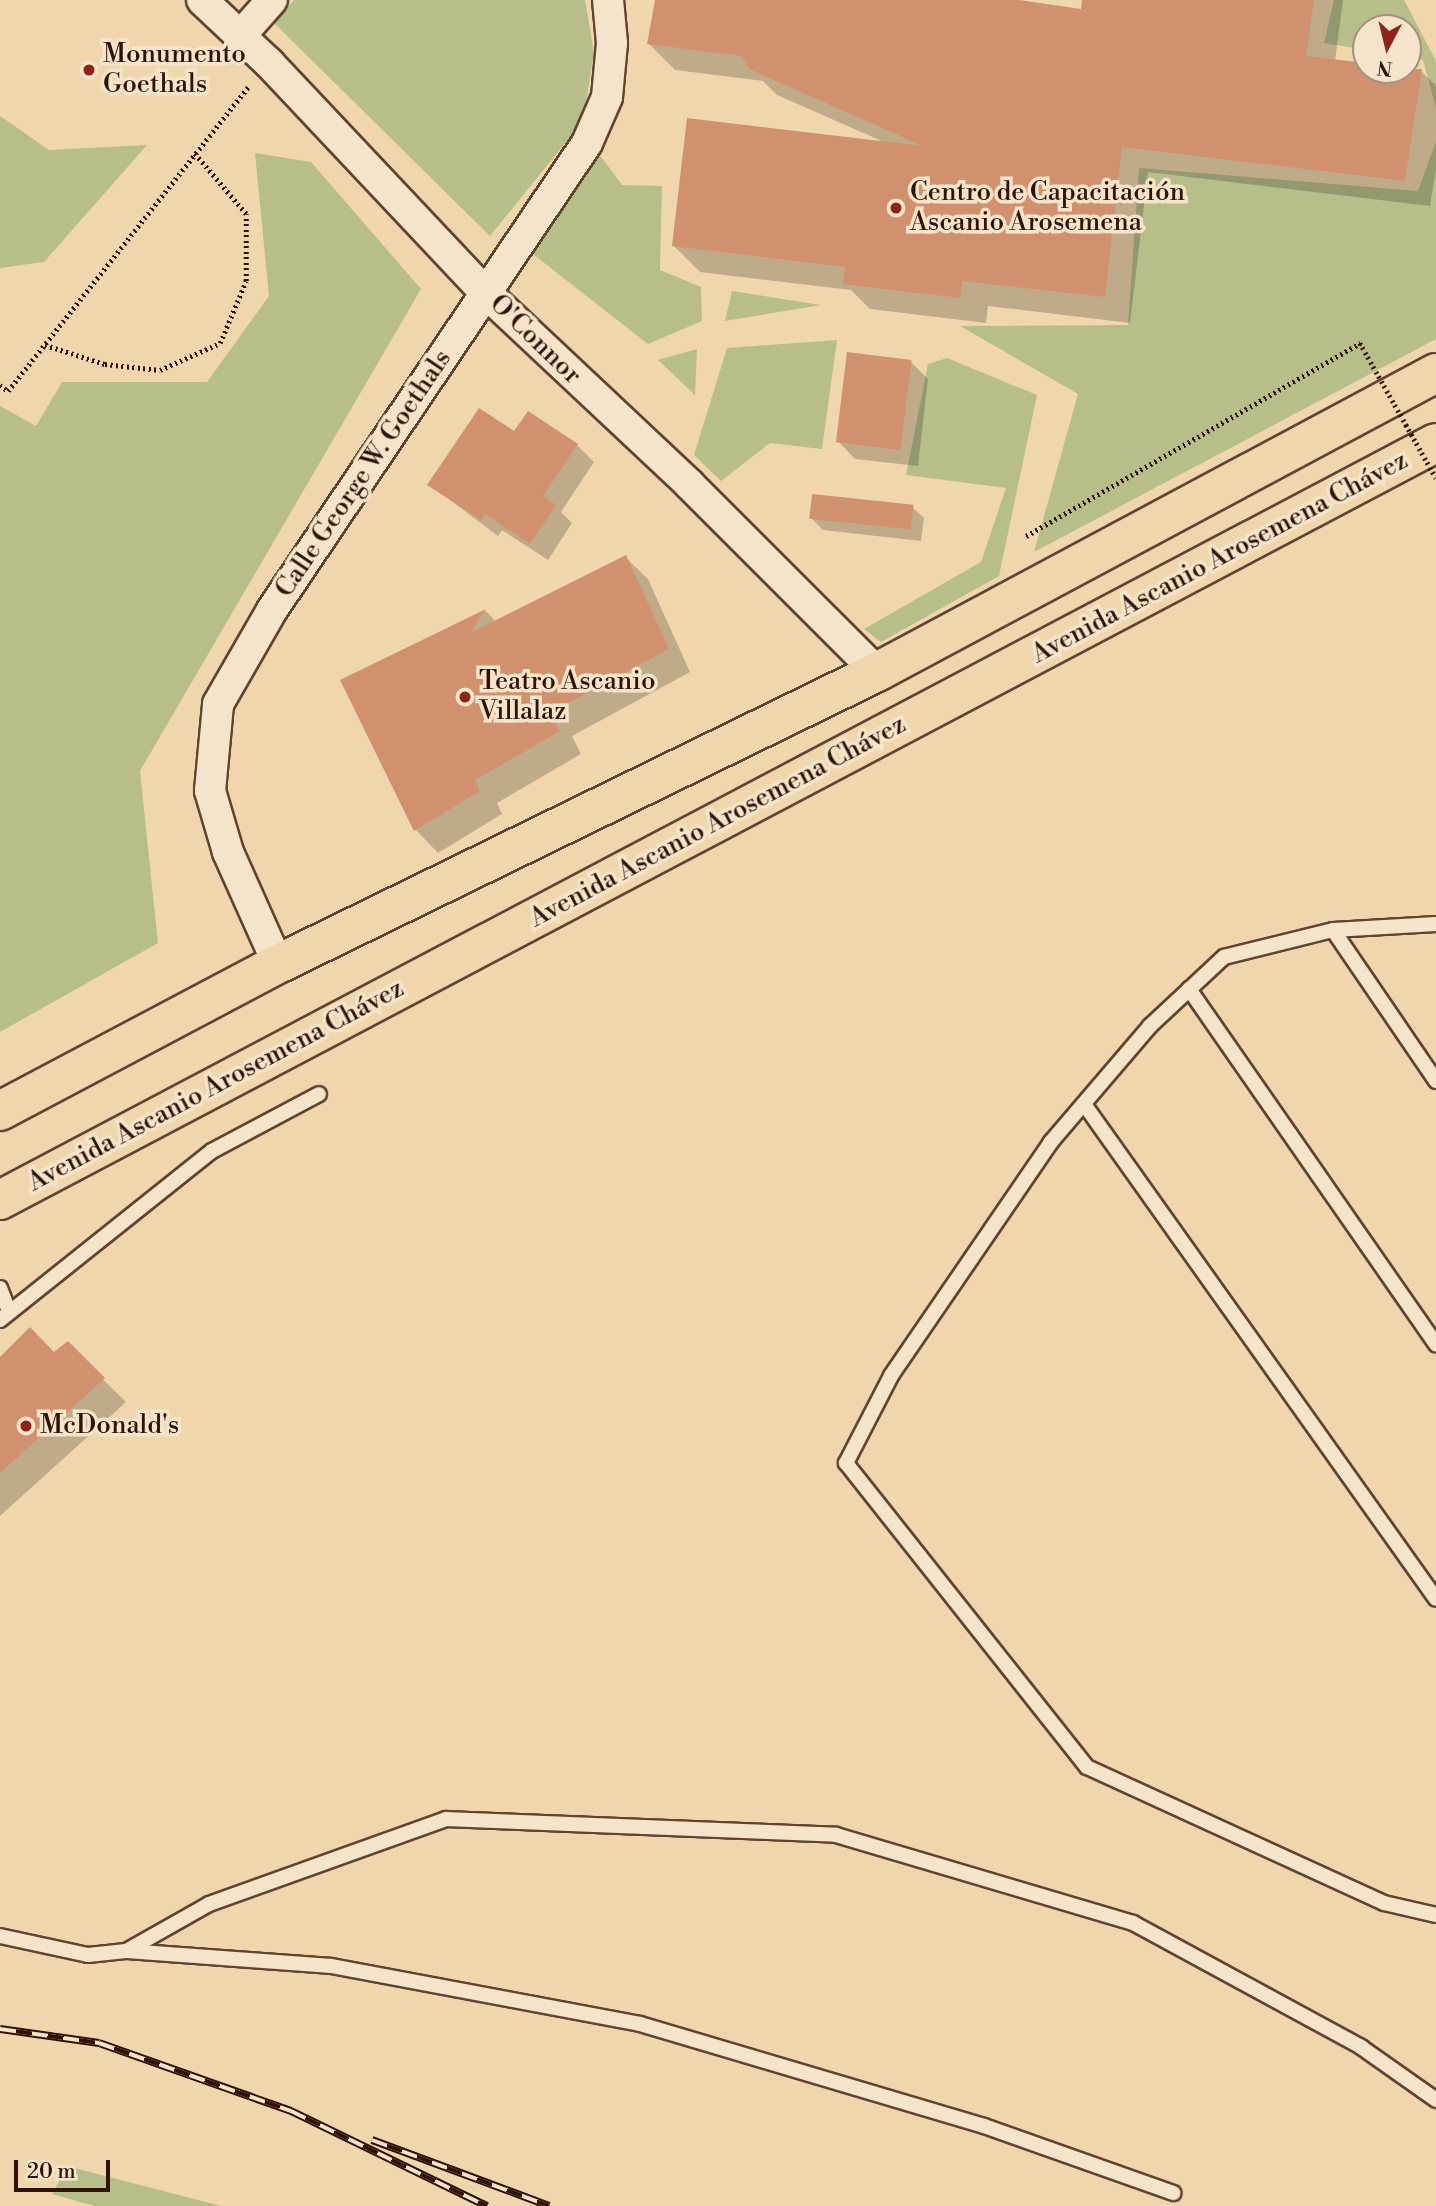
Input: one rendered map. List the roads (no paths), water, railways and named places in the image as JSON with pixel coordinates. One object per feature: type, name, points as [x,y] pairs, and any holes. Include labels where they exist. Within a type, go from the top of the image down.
[{"type":"main road","points":[[0,1111],[278,964],[877,672],[1436,373]]},
{"type":"main road","name":"Avenida Ascanio Arosemena Chávez","points":[[0,1200],[1436,443]]},
{"type":"street","name":"O'Connor","points":[[202,0],[269,63],[487,294],[689,484],[877,672]]},
{"type":"street","points":[[240,36],[272,0]]},
{"type":"street","name":"Calle George W. Goethals","points":[[278,964],[228,852],[209,791],[218,704],[272,610],[587,143],[607,97],[612,43],[608,0]]},
{"type":"lane","points":[[1436,924],[1333,930],[1224,957],[1150,1026],[1051,1142],[891,1376],[846,1463],[1087,1767],[1384,1903],[1436,1915]]},
{"type":"lane","points":[[1333,930],[1436,1081]]},
{"type":"lane","points":[[1189,989],[1436,1345]]},
{"type":"lane","points":[[0,1288],[5,1316],[212,1151],[319,1094]]},
{"type":"lane","points":[[1084,1104],[1436,1598]]},
{"type":"lane","points":[[126,1951],[208,1904],[446,1819],[836,1835],[1133,1923],[1361,2047],[1436,2100]]},
{"type":"lane","points":[[0,1936],[89,1955],[126,1951],[331,1966],[639,2024],[984,2126],[1173,2193]]},
{"type":"railway","points":[[0,2029],[99,2043],[291,2111],[487,2206]]},
{"type":"railway","points":[[372,2140],[549,2206]]},
{"type":"place","name":"Monumento Goethals","points":[[89,70]]},
{"type":"place","name":"Centro de Capacitación Ascanio Arosemena","points":[[896,208]]},
{"type":"place","name":"Teatro Ascanio Villalaz","points":[[465,697]]},
{"type":"place","name":"McDonald's","points":[[26,1426]]}]
